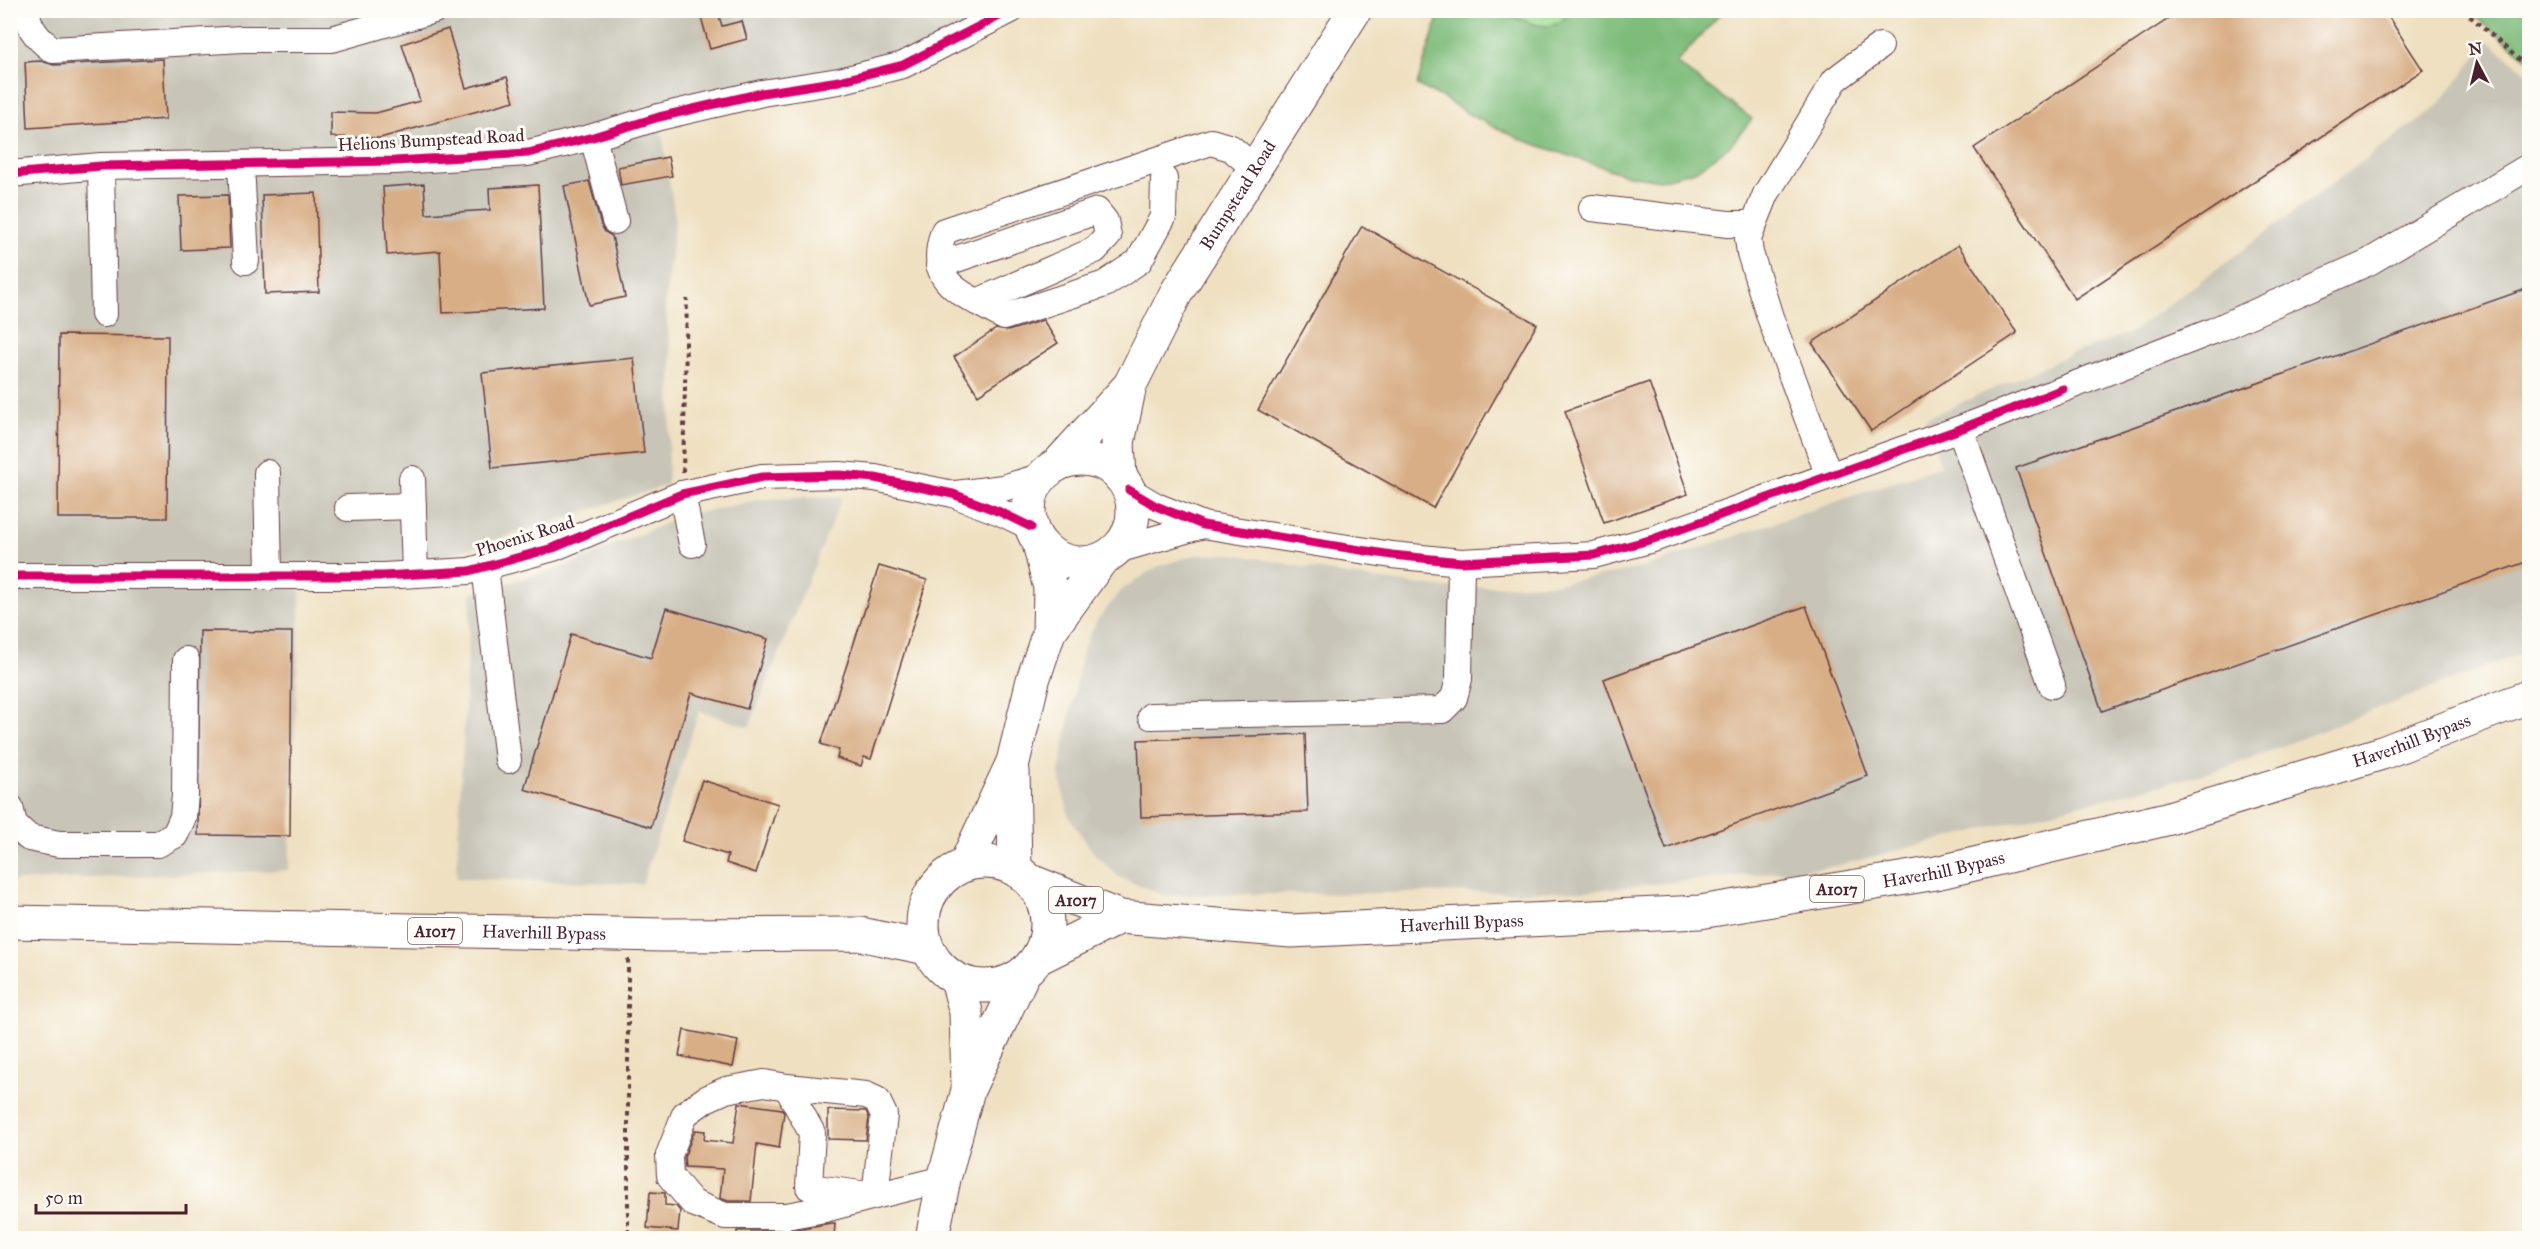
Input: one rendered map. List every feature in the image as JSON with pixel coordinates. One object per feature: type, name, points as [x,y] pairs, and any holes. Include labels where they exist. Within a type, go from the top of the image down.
[{"type":"main road","name":"Bumpstead Road","points":[[1125,484],[1118,443],[1130,385],[1176,293],[1354,10]]},
{"type":"main road","name":"Bumpstead Road","points":[[1050,470],[1130,385]]},
{"type":"main road","points":[[966,863],[1013,762],[1033,680],[1049,632],[1050,588],[1029,509],[1033,491],[1050,470],[1075,459],[1094,461],[1108,467],[1125,484],[1133,505],[1133,521],[1127,537],[1109,555],[1049,632]]},
{"type":"main road","points":[[1035,535],[1053,556],[1069,562],[1086,564],[1109,555]]},
{"type":"main road","name":"Haverhill Bypass","points":[[1024,875],[1120,917],[1291,930],[1700,912],[1936,873],[2166,819],[2382,753],[2529,696]]},
{"type":"main road","points":[[1013,762],[1024,875]]},
{"type":"main road","points":[[932,1239],[944,1179],[968,1090],[1047,938],[1048,916],[1044,900],[1024,875],[994,861],[966,863],[947,873],[932,890],[924,910],[923,932],[927,948],[939,967],[957,980],[978,986],[1000,985],[1031,966]]},
{"type":"main road","name":"Haverhill Bypass","points":[[860,934],[924,910]]},
{"type":"main road","name":"A1017","points":[[1031,966],[1120,917]]},
{"type":"main road","name":"Haverhill Bypass","points":[[10,922],[628,935],[860,934],[927,948]]},
{"type":"main road","points":[[957,980],[966,1012],[968,1090]]},
{"type":"street","points":[[27,10],[27,16],[39,40],[53,50],[242,39],[332,39],[434,10]]},
{"type":"street","name":"Helions Bumpstead Road","points":[[10,174],[101,166],[395,161],[528,153],[659,117],[762,93],[839,81],[903,65],[1011,10]]},
{"type":"street","points":[[1829,476],[1770,317],[1750,253],[1748,239],[1752,224],[1766,194],[1835,80],[1880,46]]},
{"type":"street","points":[[593,137],[615,221]]},
{"type":"street","points":[[1164,179],[1163,217],[1138,261],[1105,284],[1004,317],[947,284],[939,265],[940,245],[944,231],[1210,142],[1231,148],[1255,168]]},
{"type":"street","points":[[241,164],[246,261]]},
{"type":"street","points":[[101,166],[104,314]]},
{"type":"street","points":[[1125,484],[1156,507],[1203,525],[1392,555],[1461,562],[1594,555],[1653,539],[1960,429],[2213,331],[2369,262],[2525,169],[2529,172]]},
{"type":"street","points":[[1592,208],[1728,224],[1752,224]]},
{"type":"street","points":[[939,265],[1097,211],[1105,221],[1108,236],[1095,250],[977,302]]},
{"type":"street","points":[[1960,429],[2052,686]]},
{"type":"street","name":"Phoenix Road","points":[[953,494],[1003,488],[1050,470]]},
{"type":"street","points":[[267,473],[269,577]]},
{"type":"street","name":"Phoenix Road","points":[[10,576],[269,577],[469,571],[553,548],[682,494],[762,477],[840,475],[875,478],[953,494],[1000,512],[1035,535]]},
{"type":"street","points":[[411,479],[416,574]]},
{"type":"street","points":[[682,494],[692,543]]},
{"type":"street","points":[[348,508],[413,506]]},
{"type":"street","points":[[1109,555],[1203,525]]},
{"type":"street","points":[[1151,716],[1442,710],[1454,698],[1459,679],[1461,562]]},
{"type":"street","points":[[485,567],[508,760]]},
{"type":"street","points":[[10,807],[14,824],[29,838],[59,844],[158,844],[175,835],[183,818],[185,795],[186,660]]},
{"type":"street","points":[[875,1196],[884,1115],[878,1100],[866,1095],[764,1083],[726,1090],[706,1099],[685,1114],[669,1155],[670,1176],[693,1203],[725,1216],[786,1216],[825,1209],[944,1179]]},
{"type":"street","points":[[787,1087],[812,1133],[810,1187],[875,1196]]},
{"type":"path","points":[[2463,10],[2529,69]]},
{"type":"path","points":[[682,494],[687,299]]},
{"type":"path","points":[[628,935],[628,1239]]},
{"type":"shaded area","points":[[10,11],[1011,11],[903,65],[659,117],[675,217],[665,304],[672,363],[667,485],[383,576],[301,577],[289,870],[11,881]]},
{"type":"shaded area","points":[[2488,41],[2529,75],[2529,650],[2223,769],[1835,866],[1585,891],[1163,895],[1119,877],[1093,852],[1069,817],[1059,773],[1083,649],[1098,619],[1122,590],[1156,567],[1195,555],[1233,554],[1359,577],[1445,588],[1556,584],[1642,568],[1941,466],[1925,419],[2071,354],[2130,333],[2438,106]]},
{"type":"shaded area","points":[[842,497],[749,727],[699,711],[642,884],[456,878],[471,593],[555,570],[684,516],[764,499]]},
{"type":"green space","points":[[1440,11],[1497,11],[1536,25],[1548,26],[1557,24],[1572,11],[1723,11],[1676,63],[1752,119],[1729,147],[1695,171],[1660,180],[1623,174],[1520,139],[1470,115],[1417,85]]},
{"type":"green space","points":[[1497,11],[1572,11],[1557,24],[1544,26]]},
{"type":"green space","points":[[2468,11],[2529,11],[2529,60]]},
{"type":"building","points":[[2182,10],[2384,10],[2423,70],[2075,299],[1974,148]]},
{"type":"building","points":[[718,13],[722,26],[742,21],[747,39],[710,49],[701,17]]},
{"type":"building","points":[[448,29],[466,88],[507,77],[514,101],[380,138],[331,137],[331,112],[376,113],[420,101],[402,44]]},
{"type":"building","points":[[163,59],[166,119],[28,128],[25,62],[41,61],[54,65]]},
{"type":"building","points":[[668,157],[672,176],[621,185],[618,167]]},
{"type":"building","points":[[589,181],[601,225],[605,232],[612,236],[625,297],[589,305],[564,186]]},
{"type":"building","points":[[424,184],[426,214],[490,210],[489,188],[538,185],[544,308],[443,313],[440,251],[387,255],[383,187]]},
{"type":"building","points":[[316,193],[319,292],[265,294],[262,195]]},
{"type":"building","points":[[228,195],[230,248],[181,250],[179,196]]},
{"type":"building","points":[[1362,226],[1537,324],[1433,508],[1258,410]]},
{"type":"building","points":[[1958,245],[2017,333],[1871,431],[1812,343]]},
{"type":"building","points":[[2529,288],[2529,561],[2102,711],[2016,468]]},
{"type":"building","points":[[1043,320],[1058,343],[978,395],[954,357],[996,329],[1008,331]]},
{"type":"building","points":[[59,335],[168,336],[167,518],[58,518]]},
{"type":"building","points":[[634,358],[644,453],[492,468],[482,373]]},
{"type":"building","points":[[1649,382],[1688,494],[1604,523],[1565,411]]},
{"type":"building","points":[[879,566],[927,580],[871,759],[864,757],[861,766],[837,758],[839,750],[821,744]]},
{"type":"building","points":[[1806,606],[1868,776],[1666,849],[1604,679]]},
{"type":"building","points":[[666,608],[768,639],[747,709],[691,693],[651,827],[524,789],[571,634],[651,658]]},
{"type":"building","points":[[200,631],[292,632],[290,836],[198,835]]},
{"type":"building","points":[[1305,734],[1308,812],[1141,817],[1138,740]]},
{"type":"building","points":[[702,780],[778,804],[756,873],[726,863],[728,855],[682,841]]},
{"type":"building","points":[[684,1030],[738,1041],[733,1067],[679,1056]]},
{"type":"building","points":[[739,1103],[782,1109],[784,1113],[779,1148],[757,1144],[751,1201],[728,1201],[720,1198],[723,1169],[685,1167],[684,1157],[695,1130],[705,1131],[704,1140],[733,1143]]},
{"type":"building","points":[[828,1110],[866,1111],[869,1118],[866,1140],[828,1139]]},
{"type":"building","points":[[650,1192],[665,1193],[665,1205],[676,1206],[680,1211],[678,1231],[647,1228]]},
{"type":"building","points":[[835,1223],[834,1239],[737,1239],[737,1231],[786,1231]]},
{"type":"cycle path","points":[[10,174],[101,166],[395,161],[528,153],[659,117],[762,93],[839,81],[903,65],[1011,10]]},
{"type":"cycle path","points":[[1129,490],[1156,506],[1203,525],[1392,555],[1461,562],[1594,555],[1653,539],[1960,429],[2063,389]]},
{"type":"cycle path","points":[[10,576],[383,576],[469,571],[553,548],[682,494],[762,477],[840,475],[875,478],[953,494],[1031,527]]}]
